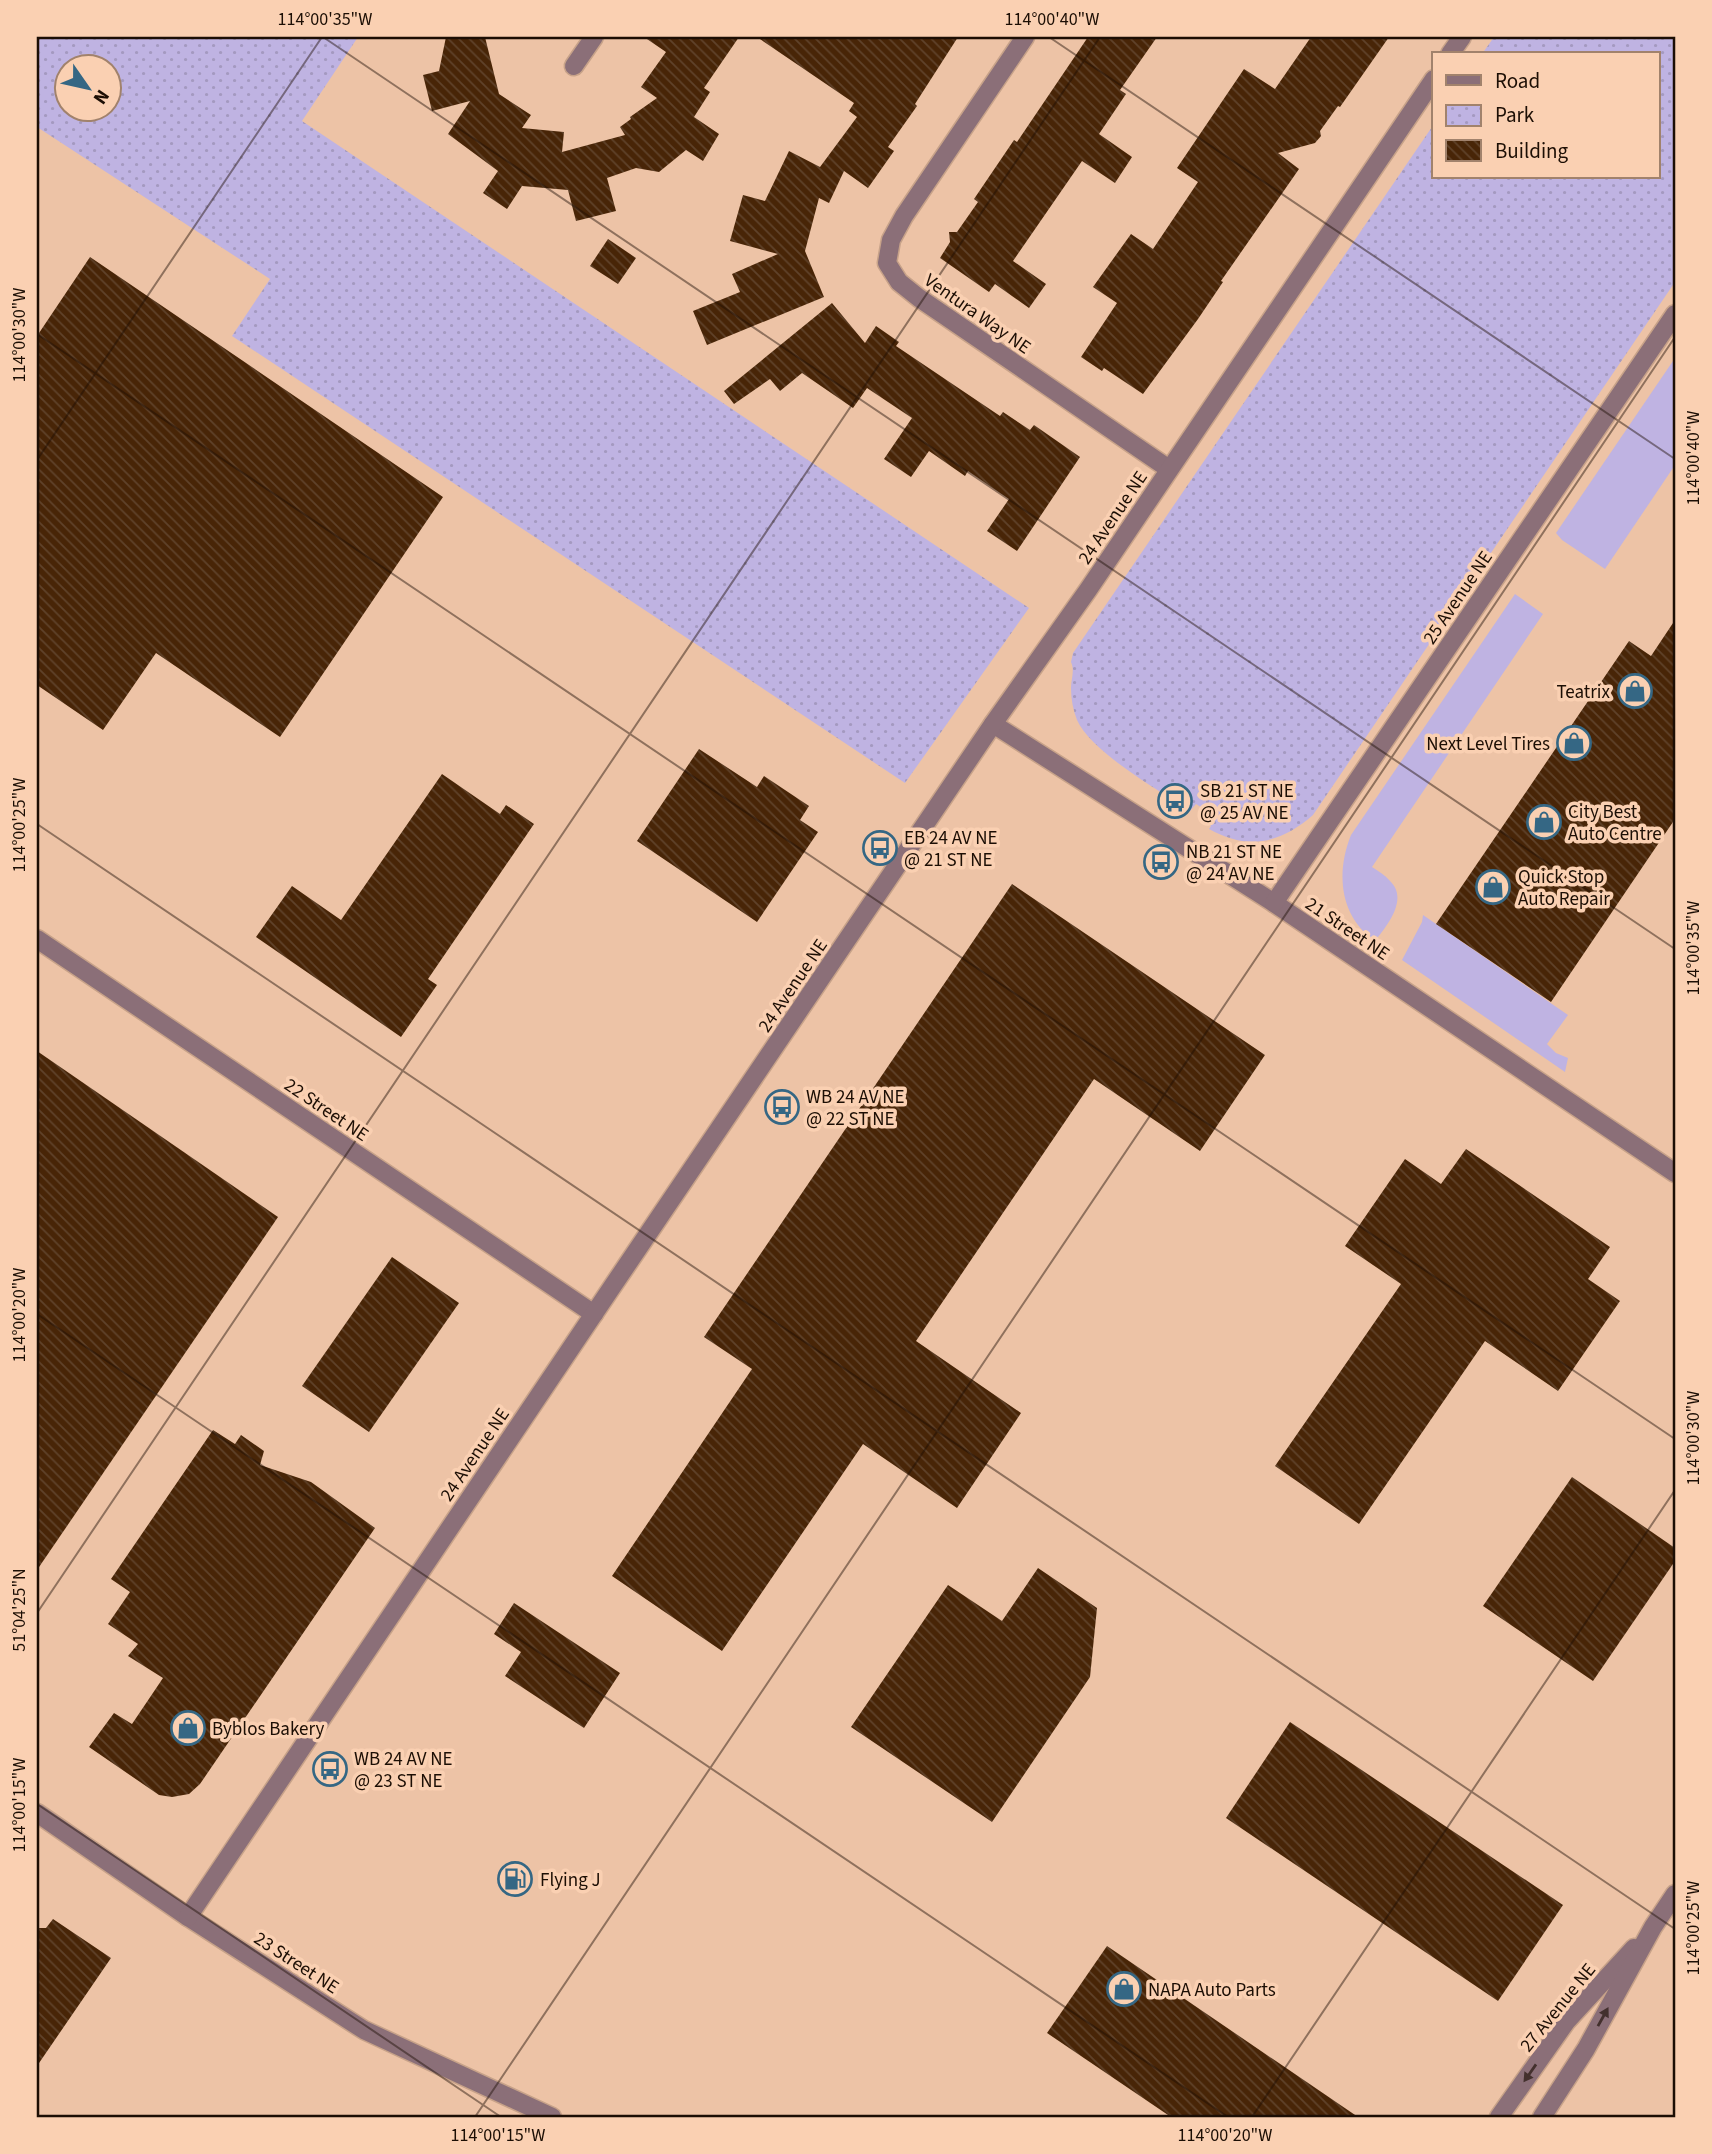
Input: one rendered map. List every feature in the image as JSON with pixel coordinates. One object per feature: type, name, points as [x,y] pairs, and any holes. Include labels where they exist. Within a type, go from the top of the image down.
[{"type":"street","points":[[574,66],[594,37]]},
{"type":"street","name":"Ventura Way NE","points":[[1025,37],[904,216],[891,240],[887,263],[899,282],[919,298],[1169,469]]},
{"type":"street","points":[[1451,52],[1462,37]]},
{"type":"street","name":"24 Avenue NE","points":[[188,1917],[993,724],[1051,644],[1432,82]]},
{"type":"street","name":"25 Avenue NE","points":[[1274,903],[1675,314]]},
{"type":"street","name":"21 Street NE","points":[[993,724],[1274,903],[1675,1173]]},
{"type":"street","name":"22 Street NE","points":[[37,939],[594,1314]]},
{"type":"street","name":"23 Street NE","points":[[37,1813],[188,1917],[364,2030],[552,2117]]},
{"type":"street","name":"27 Avenue NE","points":[[1542,2117],[1586,2049],[1653,1927],[1675,1895]]},
{"type":"street","name":"27 Avenue NE","points":[[1499,2117],[1566,2022],[1653,1927]]},
{"type":"green space","points":[[37,37],[358,37],[302,121],[1029,608],[905,783],[232,336],[270,279],[37,127]]},
{"type":"green space","points":[[1494,37],[1675,37],[1675,282],[1313,815],[1289,832],[1264,841],[1251,842],[1223,836],[1209,829],[1211,826],[1202,819],[1207,811],[1196,804],[1190,811],[1111,758],[1085,733],[1077,720],[1072,700],[1073,653],[1432,127],[1432,178],[1660,178],[1660,52],[1483,52]]},
{"type":"green space","points":[[1675,358],[1675,465],[1605,569],[1556,533]]},
{"type":"green space","points":[[1515,594],[1543,614],[1372,867],[1390,881],[1397,896],[1394,912],[1375,941],[1354,919],[1344,893],[1343,864],[1351,835]]},
{"type":"green space","points":[[1423,915],[1568,1015],[1547,1044],[1556,1053],[1568,1058],[1565,1072],[1402,960]]},
{"type":"building","points":[[446,37],[485,37],[499,94],[531,115],[522,128],[564,132],[562,152],[625,135],[620,127],[657,98],[641,87],[666,52],[644,37],[739,37],[704,88],[710,92],[694,117],[719,134],[703,161],[686,150],[659,172],[636,168],[607,178],[616,211],[576,221],[568,190],[522,186],[507,209],[483,193],[498,171],[448,134],[470,101],[432,111],[423,75],[439,71]]},
{"type":"building","points":[[757,37],[958,37],[915,104],[917,106],[888,147],[894,151],[868,188],[844,171],[829,203],[819,198],[805,251],[824,297],[707,345],[693,311],[740,292],[732,274],[778,254],[730,241],[743,195],[765,201],[789,151],[820,167],[857,117],[849,111],[854,103]]},
{"type":"building","points":[[1088,37],[1157,37],[1120,90],[1126,94],[1099,134],[1132,157],[1115,183],[1082,161],[1013,261],[1046,284],[1029,308],[995,284],[989,292],[940,258],[950,242],[949,232],[957,232],[978,202],[974,199],[1014,140],[1017,142]]},
{"type":"building","points":[[1311,37],[1389,37],[1320,131],[1321,136],[1315,143],[1278,153],[1299,169],[1221,281],[1223,282],[1198,319],[1143,394],[1104,368],[1102,371],[1081,357],[1117,303],[1093,287],[1131,234],[1153,249],[1198,182],[1177,168],[1244,69],[1275,89]]},
{"type":"building","points":[[608,239],[636,258],[618,284],[590,266]]},
{"type":"building","points":[[90,257],[443,497],[280,737],[156,653],[103,730],[37,685],[37,336]]},
{"type":"building","points":[[832,303],[865,343],[876,326],[899,342],[896,346],[1000,416],[1003,412],[1030,430],[1034,425],[1080,457],[1017,551],[987,531],[1009,499],[968,471],[965,476],[929,451],[911,477],[884,459],[912,418],[867,388],[853,408],[802,373],[780,391],[770,379],[734,404],[724,391]]},
{"type":"building","points":[[1675,620],[1675,819],[1551,1002],[1436,924],[1629,641],[1651,656]]},
{"type":"building","points":[[699,749],[757,787],[764,776],[809,806],[800,820],[818,832],[757,922],[637,841]]},
{"type":"building","points":[[442,774],[500,814],[506,805],[534,824],[428,979],[437,985],[401,1037],[256,937],[292,886],[341,920]]},
{"type":"building","points":[[1012,884],[1265,1055],[1200,1151],[1094,1079],[916,1341],[1021,1413],[957,1508],[863,1444],[722,1651],[612,1576],[752,1369],[704,1337]]},
{"type":"building","points":[[37,1051],[278,1217],[37,1570]]},
{"type":"building","points":[[1466,1149],[1610,1247],[1588,1279],[1620,1301],[1558,1391],[1485,1341],[1359,1524],[1275,1466],[1401,1284],[1345,1246],[1405,1159],[1441,1184]]},
{"type":"building","points":[[392,1257],[459,1303],[369,1432],[302,1386]]},
{"type":"building","points":[[213,1430],[235,1444],[241,1435],[264,1451],[260,1465],[311,1482],[375,1528],[200,1784],[189,1794],[172,1797],[159,1795],[89,1747],[114,1713],[132,1724],[163,1678],[128,1656],[138,1644],[108,1624],[130,1592],[111,1579]]},
{"type":"building","points":[[1572,1477],[1675,1548],[1675,1561],[1593,1681],[1483,1606]]},
{"type":"building","points":[[1038,1568],[1097,1608],[1090,1677],[992,1822],[851,1727],[948,1585],[1002,1621]]},
{"type":"building","points":[[514,1603],[620,1673],[584,1728],[505,1676],[521,1652],[494,1634]]},
{"type":"building","points":[[1290,1722],[1563,1905],[1498,2001],[1226,1818]]},
{"type":"building","points":[[53,1919],[111,1958],[37,2066],[37,1928],[46,1928]]},
{"type":"building","name":"NAPA Auto Parts","points":[[1107,1946],[1358,2117],[1171,2117],[1047,2033]]},
{"type":"place","name":"Teatrix","points":[[1635,691]]},
{"type":"place","name":"Next Level Tires","points":[[1574,743]]},
{"type":"place","name":"SB 21 ST NE @ 25 AV NE","points":[[1175,801]]},
{"type":"place","name":"City Best Auto Centre","points":[[1544,822]]},
{"type":"place","name":"EB 24 AV NE @ 21 ST NE","points":[[880,848]]},
{"type":"place","name":"NB 21 ST NE @ 24 AV NE","points":[[1161,862]]},
{"type":"place","name":"Quick Stop Auto Repair","points":[[1493,887]]},
{"type":"place","name":"WB 24 AV NE @ 22 ST NE","points":[[782,1107]]},
{"type":"place","name":"Byblos Bakery","points":[[188,1728]]},
{"type":"place","name":"WB 24 AV NE @ 23 ST NE","points":[[330,1769]]},
{"type":"place","name":"Flying J","points":[[515,1879]]},
{"type":"place","name":"NAPA Auto Parts","points":[[1124,1989]]}]
